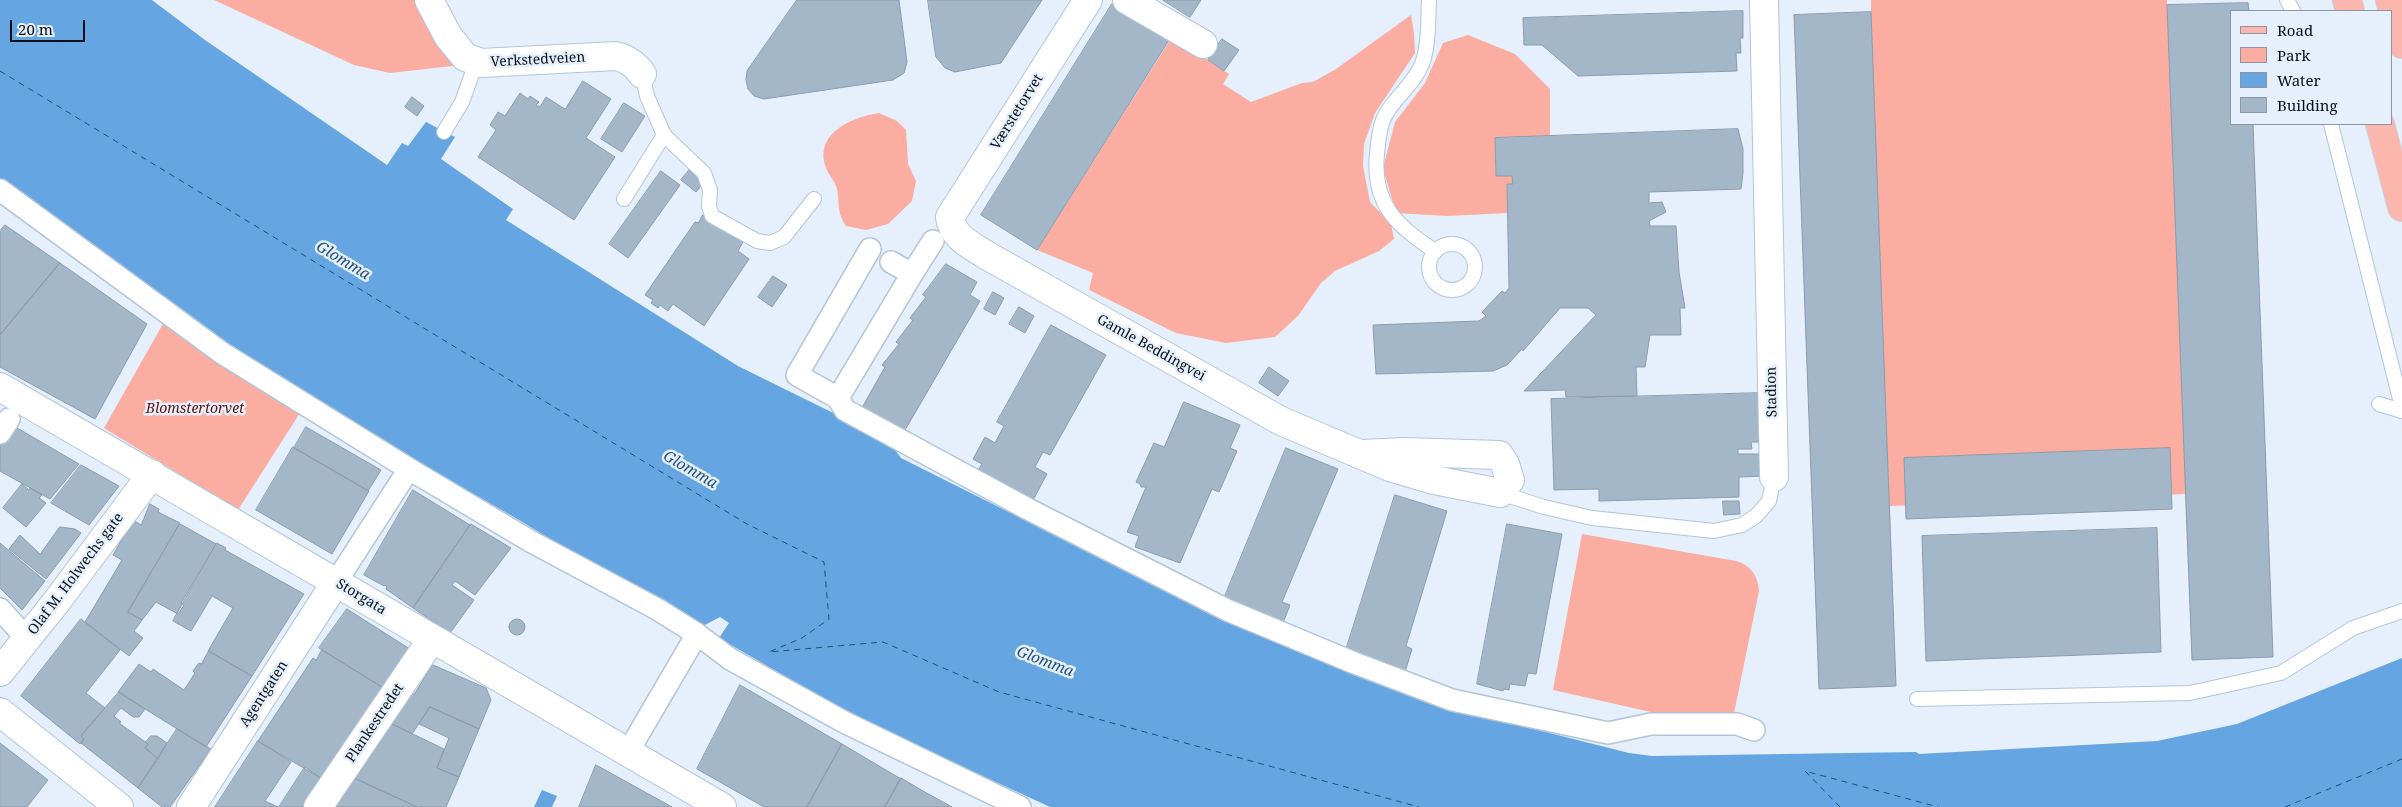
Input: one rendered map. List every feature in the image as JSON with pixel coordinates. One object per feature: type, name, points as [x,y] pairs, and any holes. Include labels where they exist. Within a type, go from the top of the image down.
[{"type":"main road","points":[[2390,0],[2402,44]]},
{"type":"main road","points":[[2380,125],[2402,207]]},
{"type":"street","name":"Verkstedveien","points":[[429,0],[448,36],[465,57],[481,63],[616,56],[626,59],[636,66],[642,74]]},
{"type":"street","name":"Værstetorvet","points":[[942,233],[950,217],[1088,0]]},
{"type":"street","points":[[1127,0],[1203,44]]},
{"type":"street","name":"Stadion","points":[[1764,0],[1774,477]]},
{"type":"street","points":[[0,190],[222,353],[409,469],[530,541],[657,609],[698,634],[730,659],[844,722],[1020,807]]},
{"type":"street","points":[[838,398],[912,274],[942,233]]},
{"type":"street","name":"Gamle Beddingvei","points":[[942,233],[967,243],[1277,419],[1390,467],[1434,480],[1500,493],[1510,480],[1505,464],[1498,455],[1405,452],[1361,454]]},
{"type":"street","points":[[870,249],[797,375],[838,398],[845,410],[1026,508],[1227,610],[1352,662],[1452,700],[1608,733],[1651,724],[1736,724],[1754,730]]},
{"type":"street","points":[[892,262],[912,274]]},
{"type":"street","name":"Storgata","points":[[0,387],[722,807]]},
{"type":"street","points":[[336,582],[409,469]]},
{"type":"street","name":"Olaf M. Holwechs gate","points":[[0,672],[152,474]]},
{"type":"street","name":"Agentgaten","points":[[191,807],[336,582]]},
{"type":"street","points":[[0,609],[27,638]]},
{"type":"street","points":[[635,740],[698,634]]},
{"type":"street","name":"Plankestredet","points":[[318,807],[432,639]]},
{"type":"street","points":[[0,712],[119,807]]},
{"type":"lane","points":[[1429,0],[1428,30],[1422,65],[1383,120],[1375,173],[1380,194],[1391,213],[1409,234],[1435,252]]},
{"type":"lane","points":[[444,132],[462,102],[472,74],[481,63]]},
{"type":"lane","points":[[642,74],[647,96],[664,135],[704,173],[710,190],[708,206],[712,216],[757,241],[770,243],[784,237],[814,199]]},
{"type":"lane","points":[[2331,125],[2402,407]]},
{"type":"lane","points":[[624,199],[664,135]]},
{"type":"lane","points":[[2378,404],[2402,411]]},
{"type":"lane","name":"Stadion","points":[[1500,493],[1544,507],[1592,518],[1714,531],[1742,525],[1756,516],[1769,501],[1774,477]]},
{"type":"lane","points":[[1916,699],[2190,693],[2281,674],[2353,628],[2402,611]]},
{"type":"green space","points":[[214,0],[420,0],[461,65],[390,73],[354,65]]},
{"type":"green space","points":[[1871,0],[2167,0],[2167,5],[2248,3],[2249,10],[2230,10],[2230,125],[2253,125],[2273,657],[2192,660],[2185,494],[1890,506],[1896,686],[1819,689],[1794,15],[1871,12]]},
{"type":"green space","points":[[1411,15],[1415,53],[1375,113],[1364,144],[1363,166],[1370,202],[1391,224],[1394,239],[1379,251],[1335,271],[1321,283],[1298,316],[1275,337],[1226,343],[1176,333],[1089,290],[1093,273],[1037,250],[1172,37],[1229,74],[1223,84],[1251,102],[1302,83],[1313,82],[1336,69]]},
{"type":"green space","points":[[1468,35],[1515,54],[1550,89],[1550,136],[1495,138],[1496,176],[1512,176],[1513,184],[1507,184],[1507,213],[1447,216],[1396,213],[1383,168],[1395,122],[1425,83],[1443,43]]},
{"type":"green space","points":[[879,113],[897,121],[906,130],[908,164],[916,181],[912,201],[888,224],[866,230],[846,226],[840,215],[836,186],[825,165],[824,153],[826,144],[831,135],[839,128],[858,118]]},
{"type":"green space","name":"Blomstertorvet","points":[[168,315],[305,405],[238,510],[104,428]]},
{"type":"green space","points":[[1582,534],[1736,561],[1750,568],[1757,581],[1759,591],[1733,718],[1673,717],[1553,690]]},
{"type":"water","name":"Glomma","points":[[0,0],[152,0],[205,40],[387,165],[402,143],[408,146],[426,122],[455,137],[441,159],[513,209],[506,220],[738,366],[888,440],[901,458],[1220,618],[1349,672],[1427,702],[1629,753],[1652,756],[1916,752],[1919,754],[2157,741],[2237,724],[2402,658],[2402,807],[1050,807],[857,718],[719,638],[729,623],[720,617],[701,627],[655,603],[519,520],[333,413],[199,324],[0,181]]},
{"type":"water","points":[[542,790],[557,796],[552,807],[534,807]]},
{"type":"building","points":[[797,0],[899,0],[907,62],[904,73],[893,80],[764,99],[754,96],[748,89],[747,71]]},
{"type":"building","points":[[928,0],[1042,0],[1001,63],[955,72],[945,68],[936,57]]},
{"type":"building","points":[[1163,0],[1201,0],[1190,17]]},
{"type":"building","points":[[2248,3],[2249,10],[2230,10],[2230,125],[2253,125],[2273,657],[2192,660],[2167,5]]},
{"type":"building","points":[[1112,4],[1169,40],[1037,250],[981,215]]},
{"type":"building","points":[[1743,11],[1743,38],[1740,38],[1741,53],[1736,53],[1737,71],[1578,76],[1542,45],[1524,45],[1523,18]]},
{"type":"building","points":[[1871,12],[1896,686],[1819,689],[1794,15]]},
{"type":"building","points":[[1222,39],[1239,50],[1224,71],[1208,60]]},
{"type":"building","points":[[583,81],[611,99],[586,138],[615,157],[574,220],[478,157],[496,130],[490,125],[498,112],[505,116],[520,93],[528,99],[530,96],[539,102],[536,105],[540,107],[546,97],[565,109]]},
{"type":"building","points":[[412,97],[424,106],[417,116],[405,107]]},
{"type":"building","points":[[624,103],[645,116],[622,152],[601,139]]},
{"type":"building","points":[[1738,129],[1743,149],[1741,189],[1649,192],[1649,203],[1662,202],[1666,212],[1649,221],[1650,226],[1676,226],[1679,272],[1685,308],[1680,308],[1681,335],[1650,335],[1645,367],[1636,367],[1637,396],[1566,397],[1565,390],[1524,391],[1596,315],[1588,308],[1560,308],[1523,351],[1522,349],[1507,365],[1493,371],[1376,374],[1373,325],[1479,321],[1486,316],[1482,312],[1502,291],[1505,293],[1509,288],[1507,184],[1513,184],[1512,176],[1496,176],[1495,138]]},
{"type":"building","points":[[691,168],[706,180],[696,192],[681,180]]},
{"type":"building","points":[[661,171],[680,185],[628,258],[609,244]]},
{"type":"building","points":[[703,215],[743,242],[738,251],[749,259],[704,326],[673,304],[668,311],[660,305],[658,308],[651,303],[653,300],[645,295],[695,222],[698,223]]},
{"type":"building","points":[[5,225],[60,263],[0,335],[0,231]]},
{"type":"building","points":[[60,263],[147,324],[95,419],[0,367],[0,335]]},
{"type":"building","points":[[946,264],[977,282],[970,295],[980,301],[901,437],[859,413],[885,367],[882,365],[899,344],[896,342],[913,320],[910,318],[926,297],[923,295]]},
{"type":"building","points":[[773,276],[787,285],[772,307],[758,297]]},
{"type":"building","points":[[993,292],[1004,298],[995,315],[984,309]]},
{"type":"building","points":[[1019,307],[1034,316],[1025,333],[1009,324]]},
{"type":"building","points":[[1051,325],[1106,355],[1050,455],[1043,452],[1035,467],[1047,474],[1033,500],[977,472],[982,464],[973,459],[985,437],[995,443],[1004,426],[997,422]]},
{"type":"building","points":[[1269,367],[1289,381],[1278,396],[1259,383]]},
{"type":"building","points":[[1761,393],[1763,442],[1751,442],[1752,449],[1738,449],[1738,454],[1764,454],[1764,476],[1739,477],[1739,497],[1599,501],[1599,489],[1554,490],[1551,399]]},
{"type":"building","points":[[1184,402],[1240,425],[1230,448],[1237,451],[1219,492],[1212,489],[1180,563],[1135,547],[1139,536],[1127,532],[1146,487],[1141,487],[1136,482],[1154,443],[1164,447]]},
{"type":"building","points":[[12,425],[79,464],[50,499],[0,471],[0,441]]},
{"type":"building","points":[[306,427],[381,470],[368,491],[294,448]]},
{"type":"building","points":[[293,447],[369,491],[332,554],[256,510]]},
{"type":"building","points":[[1286,448],[1338,469],[1282,602],[1290,605],[1281,628],[1223,601]]},
{"type":"building","points":[[2170,448],[2172,509],[1906,519],[1904,458]]},
{"type":"building","points":[[81,465],[119,486],[89,525],[51,503]]},
{"type":"building","points":[[22,484],[29,490],[30,488],[42,495],[39,498],[46,503],[26,527],[3,508]]},
{"type":"building","points":[[413,490],[470,525],[413,608],[386,589],[385,585],[364,575]]},
{"type":"building","points":[[1395,495],[1447,511],[1406,646],[1412,649],[1405,672],[1390,667],[1391,664],[1372,658],[1372,660],[1346,650]]},
{"type":"building","points":[[1723,501],[1739,501],[1740,514],[1724,515]]},
{"type":"building","points":[[150,504],[159,509],[158,512],[180,523],[128,612],[142,620],[134,631],[143,638],[129,656],[85,622],[122,560],[113,555],[133,520],[141,525]]},
{"type":"building","points":[[180,524],[216,544],[181,603],[184,605],[178,614],[156,602],[142,620],[128,612]]},
{"type":"building","points":[[471,524],[511,548],[475,595],[455,581],[452,585],[474,600],[450,633],[413,608]]},
{"type":"building","points":[[1507,524],[1562,534],[1536,674],[1528,673],[1525,686],[1510,684],[1509,690],[1504,689],[1503,691],[1477,684]]},
{"type":"building","points":[[60,527],[75,529],[81,533],[46,579],[9,549],[20,535],[40,554]]},
{"type":"building","points":[[2157,528],[2161,652],[1926,661],[1922,536]]},
{"type":"building","points":[[0,543],[45,581],[22,610],[0,588]]},
{"type":"building","points":[[217,543],[226,548],[225,550],[304,594],[252,676],[208,651],[233,608],[212,596],[191,631],[173,621]]},
{"type":"building","points":[[347,609],[413,651],[386,690],[319,648]]},
{"type":"building","points":[[81,619],[120,650],[86,693],[105,708],[81,736],[84,739],[80,744],[21,696]]},
{"type":"building","points":[[517,619],[523,621],[525,627],[523,633],[517,635],[511,633],[509,627],[511,621]]},
{"type":"building","points":[[322,650],[384,688],[324,780],[258,741],[313,658],[316,660]]},
{"type":"building","points":[[209,651],[252,676],[206,747],[118,692],[139,664],[151,672],[153,669],[184,690],[195,673],[193,671],[199,663],[201,664]]},
{"type":"building","points":[[433,665],[486,688],[491,700],[479,729],[430,707],[412,734],[390,723],[408,696],[414,694]]},
{"type":"building","points":[[740,685],[842,744],[807,807],[764,807],[697,769]]},
{"type":"building","points":[[119,692],[145,709],[139,717],[133,717],[121,708],[114,716],[121,722],[119,723],[148,744],[145,748],[158,759],[138,788],[81,743],[84,739],[81,736]]},
{"type":"building","points":[[430,707],[479,729],[459,777],[437,768],[449,738],[419,724]]},
{"type":"building","points":[[390,723],[444,749],[437,768],[459,777],[446,807],[417,807],[354,778]]},
{"type":"building","points":[[177,729],[211,749],[170,807],[162,807],[138,788]]},
{"type":"building","points":[[151,736],[157,736],[167,743],[158,759],[145,748],[148,744],[146,742]]},
{"type":"building","points":[[258,741],[291,762],[265,801],[278,807],[215,807]]},
{"type":"building","points":[[0,743],[48,780],[27,807],[0,807]]},
{"type":"building","points":[[842,744],[901,779],[885,807],[807,807]]},
{"type":"building","points":[[596,765],[672,807],[579,807]]},
{"type":"building","points":[[305,767],[324,780],[307,807],[279,807]]},
{"type":"building","points":[[352,777],[417,807],[332,807]]},
{"type":"building","points":[[901,778],[923,791],[952,807],[885,807]]},
{"type":"ferry route","points":[[0,71],[747,524],[824,562],[829,619],[802,638],[769,652],[883,642],[999,692],[1419,807]]},
{"type":"ferry route","points":[[2285,807],[2402,759]]},
{"type":"ferry route","points":[[1840,807],[1805,771],[1938,807]]}]
